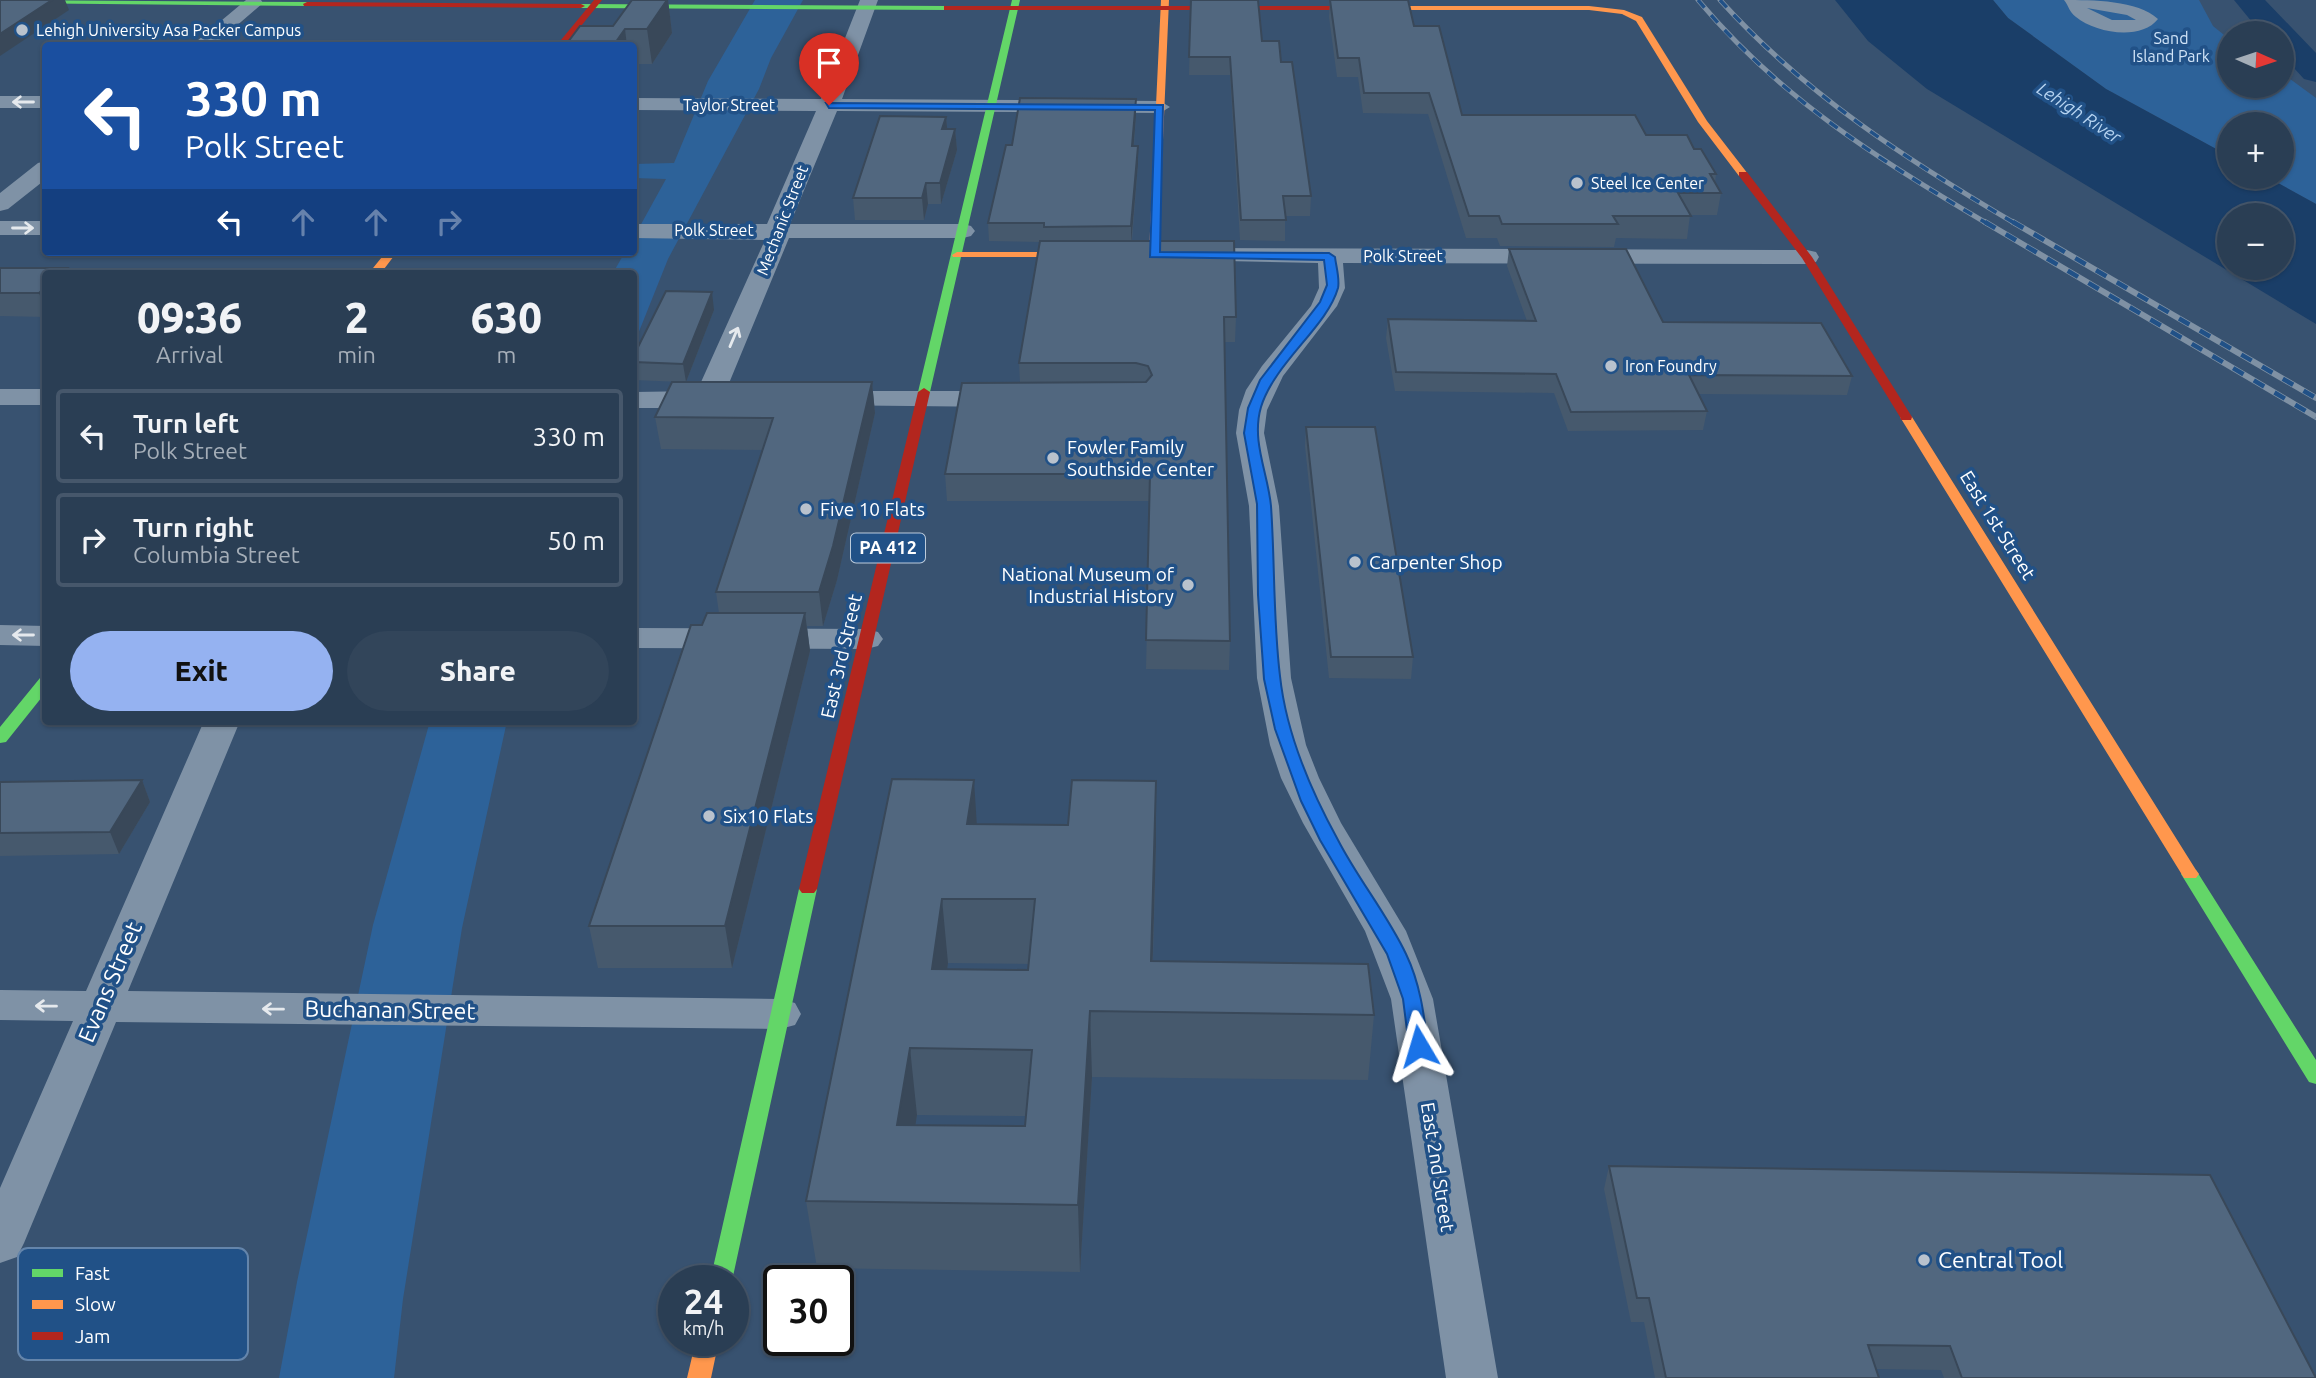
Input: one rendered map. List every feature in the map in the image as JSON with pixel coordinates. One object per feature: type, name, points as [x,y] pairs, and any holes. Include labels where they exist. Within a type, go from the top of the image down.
[{"type":"main road","points":[[0,1],[1165,4],[1154,255]]},
{"type":"main road","points":[[563,42],[596,3]]},
{"type":"main road","name":"East 3rd Street","points":[[725,1265],[866,639],[1015,3]]},
{"type":"main road","name":"East 1st Street","points":[[1165,4],[1589,8],[1624,12],[1639,19],[1703,122],[1807,257],[2316,1077]]},
{"type":"main road","name":"Polk Street","points":[[957,255],[1154,255]]},
{"type":"main road","points":[[377,270],[389,256]]},
{"type":"main road","points":[[0,738],[42,686]]},
{"type":"main road","points":[[699,1378],[704,1356]]},
{"type":"street","points":[[206,42],[256,2]]},
{"type":"street","name":"Mechanic Street","points":[[637,400],[720,399],[777,240],[776,230],[829,105],[867,4]]},
{"type":"street","points":[[0,102],[42,102]]},
{"type":"street","name":"Taylor Street","points":[[637,104],[1160,107]]},
{"type":"street","points":[[0,204],[42,171]]},
{"type":"street","points":[[0,228],[42,228]]},
{"type":"street","name":"Polk Street","points":[[637,231],[963,231]]},
{"type":"street","name":"Polk Street","points":[[1154,255],[1807,257]]},
{"type":"street","name":"East 2nd Street","points":[[1329,257],[1333,285],[1326,303],[1266,380],[1254,408],[1250,433],[1264,504],[1266,595],[1272,679],[1283,729],[1299,776],[1329,840],[1396,954],[1412,999],[1472,1378]]},
{"type":"street","points":[[0,397],[42,397]]},
{"type":"street","points":[[801,399],[1029,399]]},
{"type":"street","points":[[0,635],[42,636]]},
{"type":"street","points":[[647,638],[866,639]]},
{"type":"street","name":"Evans Street","points":[[0,1243],[220,725]]},
{"type":"street","name":"Buchanan Street","points":[[0,1005],[780,1014]]},
{"type":"green space","points":[[755,0],[803,0],[771,58],[759,89],[668,259],[637,336],[637,270],[615,270],[623,256],[637,256],[637,232],[666,179],[637,178],[637,164],[674,163],[708,81]]},
{"type":"green space","name":"Sand Island Park","points":[[1993,0],[2199,0],[2217,29],[2217,98],[2294,98],[2294,82],[2316,98],[2316,204],[2289,189],[2294,189],[2294,112],[2217,112],[2217,149],[2106,89],[2008,18]]},
{"type":"green space","points":[[429,725],[506,725],[462,928],[403,1299],[394,1378],[279,1378],[297,1282],[373,925]]},
{"type":"water","name":"Lehigh River","points":[[1835,0],[1993,0],[2008,18],[2106,89],[2217,149],[2217,189],[2289,189],[2316,204],[2316,324],[2243,280],[2294,280],[2294,203],[2217,203],[2217,264],[1927,89],[1868,41]]},
{"type":"building","points":[[0,0],[52,0],[0,34]]},
{"type":"building","points":[[632,0],[667,0],[647,29],[625,29],[616,42],[568,42],[580,26],[613,26]]},
{"type":"building","points":[[1191,0],[1258,0],[1262,41],[1279,41],[1281,62],[1292,62],[1311,196],[1283,196],[1286,220],[1241,220],[1230,57],[1189,57]]},
{"type":"building","points":[[1330,0],[1408,0],[1414,26],[1439,26],[1462,115],[1635,115],[1646,135],[1687,135],[1694,149],[1701,149],[1716,174],[1710,174],[1721,193],[1678,193],[1691,216],[1613,216],[1618,224],[1502,224],[1499,216],[1469,216],[1429,93],[1364,93],[1359,58],[1338,58]]},
{"type":"building","points":[[1020,98],[1136,99],[1132,146],[1138,146],[1131,226],[1044,227],[1044,223],[988,223],[1006,145],[1012,145]]},
{"type":"building","points":[[880,116],[946,117],[942,129],[955,129],[940,183],[926,183],[922,198],[853,198]]},
{"type":"building","points":[[1040,241],[1234,241],[1236,317],[1224,317],[1230,641],[1146,640],[1150,474],[945,474],[962,383],[1146,382],[1152,375],[1148,366],[1136,363],[1019,363]]},
{"type":"building","name":"Iron Foundry","points":[[1509,249],[1626,249],[1663,322],[1821,323],[1852,376],[1689,375],[1707,411],[1571,412],[1556,374],[1396,372],[1388,319],[1536,321]]},
{"type":"building","points":[[0,268],[67,268],[42,270],[42,290],[39,293],[0,293]]},
{"type":"building","points":[[666,291],[712,292],[683,364],[637,362],[637,349]]},
{"type":"building","points":[[672,382],[872,382],[833,546],[819,592],[716,592],[773,418],[655,417]]},
{"type":"building","name":"Carpenter Shop","points":[[1306,427],[1375,427],[1413,657],[1331,657]]},
{"type":"building","name":"Six10 Flats","points":[[707,613],[805,613],[725,926],[589,926],[691,625],[702,625]]},
{"type":"building","points":[[892,779],[974,780],[967,824],[1068,825],[1072,780],[1156,781],[1151,961],[1368,964],[1374,1015],[1090,1011],[1078,1205],[806,1201]],"holes":[[[942,899],[1035,899],[1028,970],[932,969]],[[910,1048],[1032,1050],[1025,1126],[897,1125]]]},
{"type":"building","points":[[142,780],[110,832],[0,833],[0,782]]},
{"type":"building","name":"Central Tool","points":[[1609,1166],[2210,1175],[2316,1378],[1962,1378],[1950,1346],[1868,1345],[1879,1378],[1666,1378],[1649,1298],[1637,1298]]},
{"type":"waterway","points":[[2249,0],[2267,21]]},
{"type":"waterway","points":[[2294,49],[2316,72]]},
{"type":"railway","points":[[1698,0],[1763,67],[1833,125],[1908,176],[1988,224]]},
{"type":"railway","points":[[1720,0],[1787,66],[1822,95],[1897,150],[2016,224]]},
{"type":"railway","points":[[1985,222],[2316,417]]},
{"type":"railway","points":[[2013,222],[2316,398]]},
{"type":"traffic: fast","points":[[924,392],[1016,0]]},
{"type":"traffic: fast","points":[[0,1],[307,4]]},
{"type":"traffic: fast","points":[[581,6],[947,8]]},
{"type":"traffic: fast","points":[[0,738],[42,686]]},
{"type":"traffic: fast","points":[[2190,874],[2316,1077]]},
{"type":"traffic: fast","points":[[725,1265],[808,889]]},
{"type":"traffic: slow","points":[[957,255],[1154,255],[1165,0]]},
{"type":"traffic: slow","points":[[1358,8],[1589,8],[1624,12],[1639,19],[1703,122],[1743,174]]},
{"type":"traffic: slow","points":[[377,270],[389,256]]},
{"type":"traffic: slow","points":[[1906,417],[2190,874]]},
{"type":"traffic: slow","points":[[699,1378],[704,1356]]},
{"type":"traffic: jam","points":[[563,42],[598,0]]},
{"type":"traffic: jam","points":[[307,4],[581,6]]},
{"type":"traffic: jam","points":[[947,8],[1358,8]]},
{"type":"traffic: jam","points":[[1743,174],[1807,257],[1906,417]]},
{"type":"traffic: jam","points":[[808,889],[924,392]]},
{"type":"place","name":"Lehigh University Asa Packer Campus","points":[[22,30]]},
{"type":"place","name":"Steel Ice Center","points":[[1577,183]]},
{"type":"place","name":"Iron Foundry","points":[[1611,366]]},
{"type":"place","name":"Fowler Family Southside Center","points":[[1053,458]]},
{"type":"place","name":"Five 10 Flats","points":[[806,509]]},
{"type":"place","name":"Carpenter Shop","points":[[1355,562]]},
{"type":"place","name":"National Museum of Industrial History","points":[[1188,585]]},
{"type":"place","name":"Six10 Flats","points":[[709,816]]},
{"type":"place","name":"Central Tool","points":[[1924,1260]]},
{"type":"route","points":[[829,105],[1160,107],[1154,255],[1329,257],[1333,285],[1326,303],[1266,380],[1254,408],[1250,433],[1264,504],[1266,595],[1272,679],[1283,729],[1310,801],[1329,840],[1396,954],[1412,999],[1419,1046]]}]
